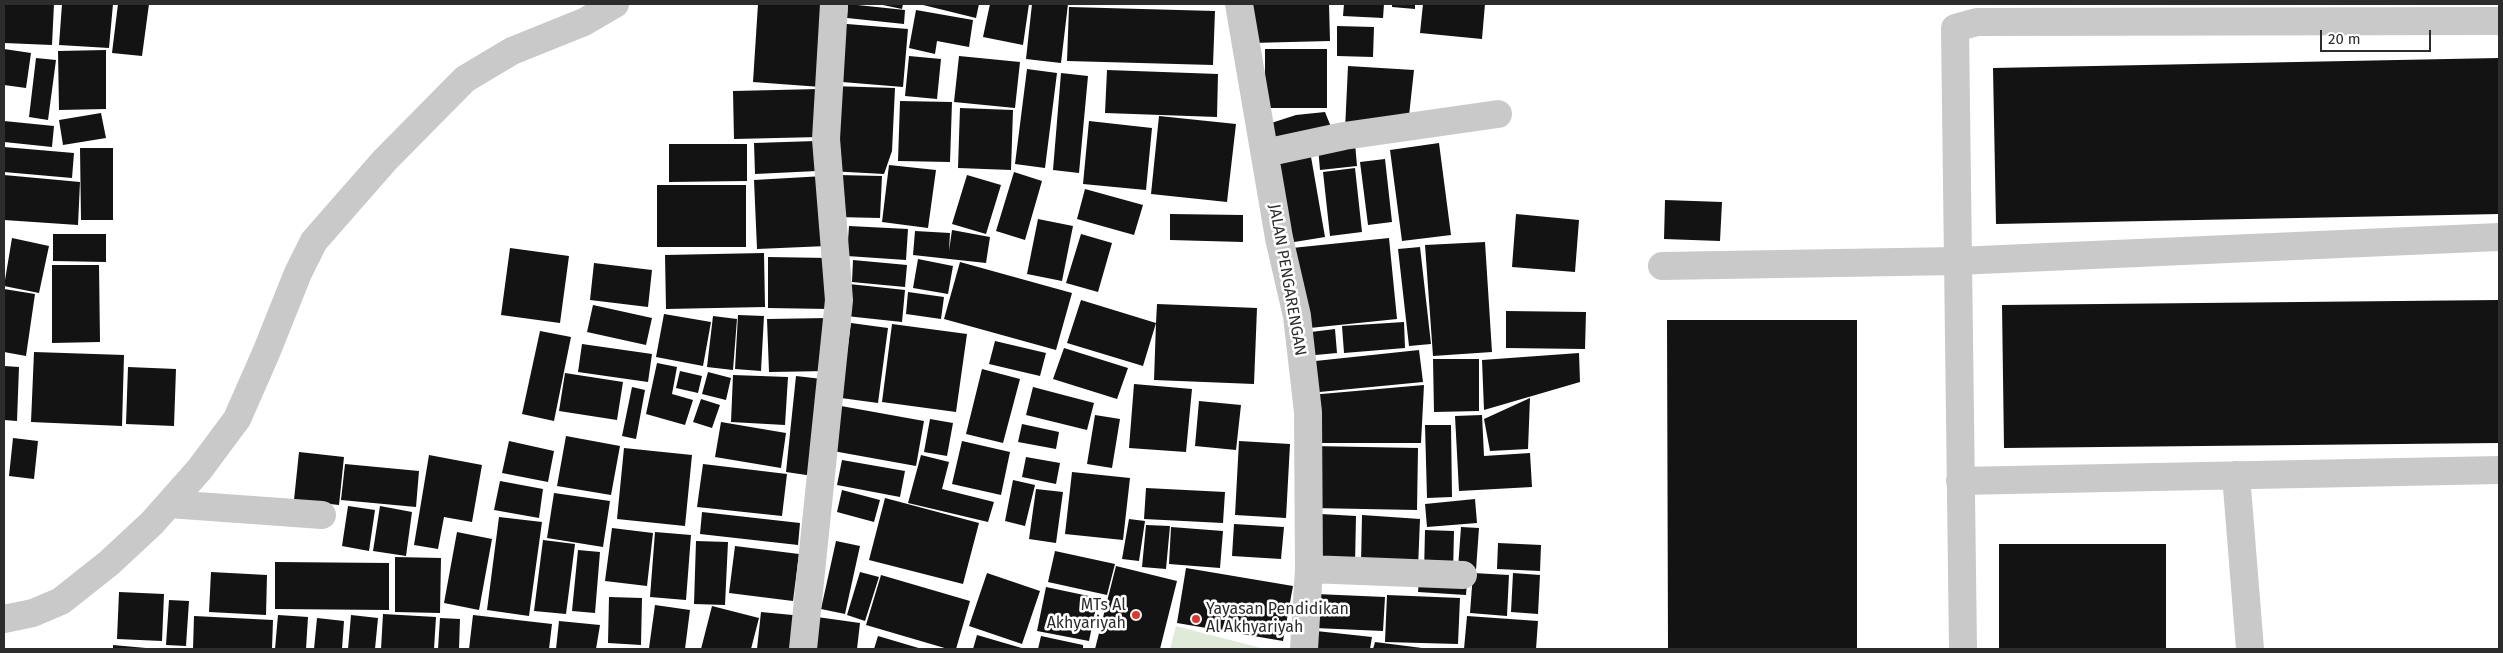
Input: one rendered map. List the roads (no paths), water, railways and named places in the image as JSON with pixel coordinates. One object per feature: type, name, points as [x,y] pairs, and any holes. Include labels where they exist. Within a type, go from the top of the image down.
[{"type":"street","points":[[4,619],[33,614],[61,601],[109,563],[169,504],[237,419],[266,353],[294,281],[314,241],[385,160],[465,79],[512,51],[584,22],[614,4]]},
{"type":"street","points":[[803,649],[839,300],[826,139],[834,4]]},
{"type":"street","name":"JALAN PENGARENGAN","points":[[1239,4],[1279,238],[1297,316],[1308,412],[1309,569],[1304,649]]},
{"type":"street","points":[[1963,649],[1955,28],[1977,22],[2499,21]]},
{"type":"street","points":[[1265,153],[1344,136],[1498,114]]},
{"type":"street","points":[[1662,266],[1957,260],[2499,237]]},
{"type":"street","points":[[1960,481],[2499,470]]},
{"type":"street","points":[[2236,476],[2250,649]]},
{"type":"street","points":[[169,504],[322,515]]},
{"type":"street","points":[[1309,569],[1463,575]]},
{"type":"place","name":"MTs Al Akhyariyah","points":[[1136,615]]},
{"type":"place","name":"Yayasan Pendidikan Al Akhyariyah","points":[[1196,619]]}]
